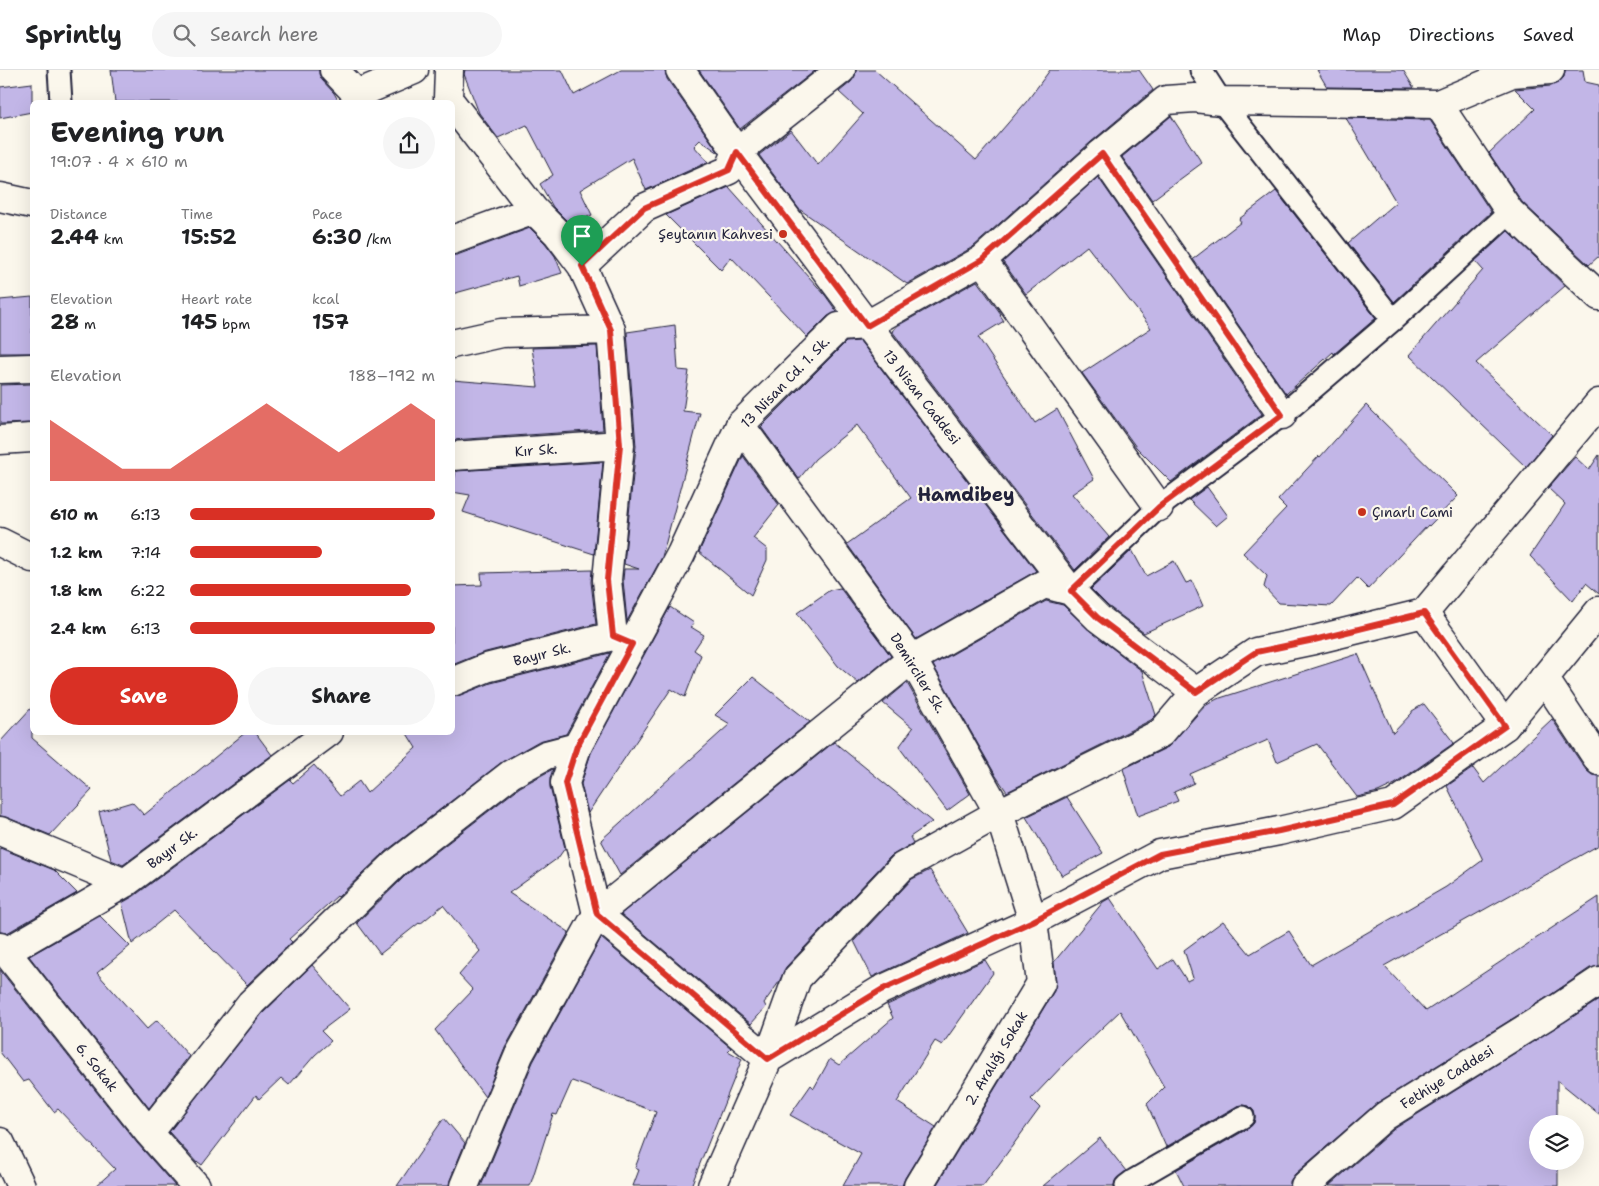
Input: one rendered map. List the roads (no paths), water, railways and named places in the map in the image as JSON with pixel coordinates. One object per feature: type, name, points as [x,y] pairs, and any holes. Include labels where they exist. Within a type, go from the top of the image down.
[{"type":"street","points":[[334,70],[359,98],[414,70]]},
{"type":"street","points":[[449,70],[449,100]]},
{"type":"street","name":"13 Nisan Caddesi","points":[[680,70],[737,152],[867,326],[1071,591],[1098,618],[1196,692]]},
{"type":"street","points":[[582,266],[644,208],[729,170],[737,152],[841,70]]},
{"type":"street","points":[[1550,70],[1512,72],[1438,104],[1510,212],[1599,296]]},
{"type":"street","name":"13 Nisan Cd. 1. Sk.","points":[[597,914],[565,783],[577,746],[622,640],[681,554],[740,425],[839,327],[867,326],[982,260],[1166,100],[1195,98],[1221,102],[1438,104]]},
{"type":"street","points":[[455,110],[534,210],[557,232],[582,266],[611,330],[620,445],[607,580],[622,640]]},
{"type":"street","points":[[1102,154],[1282,415]]},
{"type":"street","points":[[0,197],[30,204]]},
{"type":"street","points":[[455,239],[534,210]]},
{"type":"street","points":[[982,260],[1159,507]]},
{"type":"street","points":[[455,343],[501,333],[611,330]]},
{"type":"street","points":[[0,369],[30,368]]},
{"type":"street","points":[[712,1186],[768,1059],[797,978],[902,867],[999,813],[1161,733],[1196,692],[1256,652],[1424,613],[1599,403]]},
{"type":"street","name":"Demirciler Sk.","points":[[740,425],[912,659],[999,813],[1033,921]]},
{"type":"street","points":[[0,440],[30,438]]},
{"type":"street","name":"Kır Sk.","points":[[455,456],[620,445]]},
{"type":"street","points":[[0,542],[30,557]]},
{"type":"street","points":[[464,1186],[519,1055],[597,914],[912,659],[1044,584],[1071,591]]},
{"type":"street","points":[[768,1059],[881,990],[1033,921],[1160,854],[1279,831],[1393,805],[1505,726],[1599,611]]},
{"type":"street","points":[[1424,613],[1505,726]]},
{"type":"street","name":"Bayır Sk.","points":[[455,681],[486,668],[622,640]]},
{"type":"street","points":[[1544,678],[1599,761]]},
{"type":"street","name":"Bayır Sk.","points":[[3,950],[125,883],[323,735]]},
{"type":"street","points":[[149,1133],[250,1003],[396,864],[511,774],[546,755],[577,746]]},
{"type":"street","points":[[0,831],[125,883]]},
{"type":"street","points":[[597,914],[768,1059]]},
{"type":"street","name":"2. Aralığı Sokak","points":[[918,1186],[1041,983],[1033,921]]},
{"type":"street","name":"6. Sokak","points":[[3,950],[149,1133],[196,1186]]},
{"type":"street","name":"Fethiye Caddesi","points":[[1305,1186],[1385,1116],[1599,981]]},
{"type":"street","points":[[0,1142],[21,1186]]},
{"type":"lane","points":[[59,70],[61,100]]},
{"type":"lane","points":[[1201,70],[1221,102],[1393,320]]},
{"type":"lane","points":[[1071,591],[1159,507],[1282,415],[1393,320],[1510,212]]},
{"type":"lane","points":[[1126,1186],[1243,1117]]},
{"type":"place","name":"Şeytanın Kahvesi","points":[[783,234]]},
{"type":"place","name":"Çınarlı Cami","points":[[1362,512]]},
{"type":"district","name":"Hamdibey","points":[[966,494]]}]
